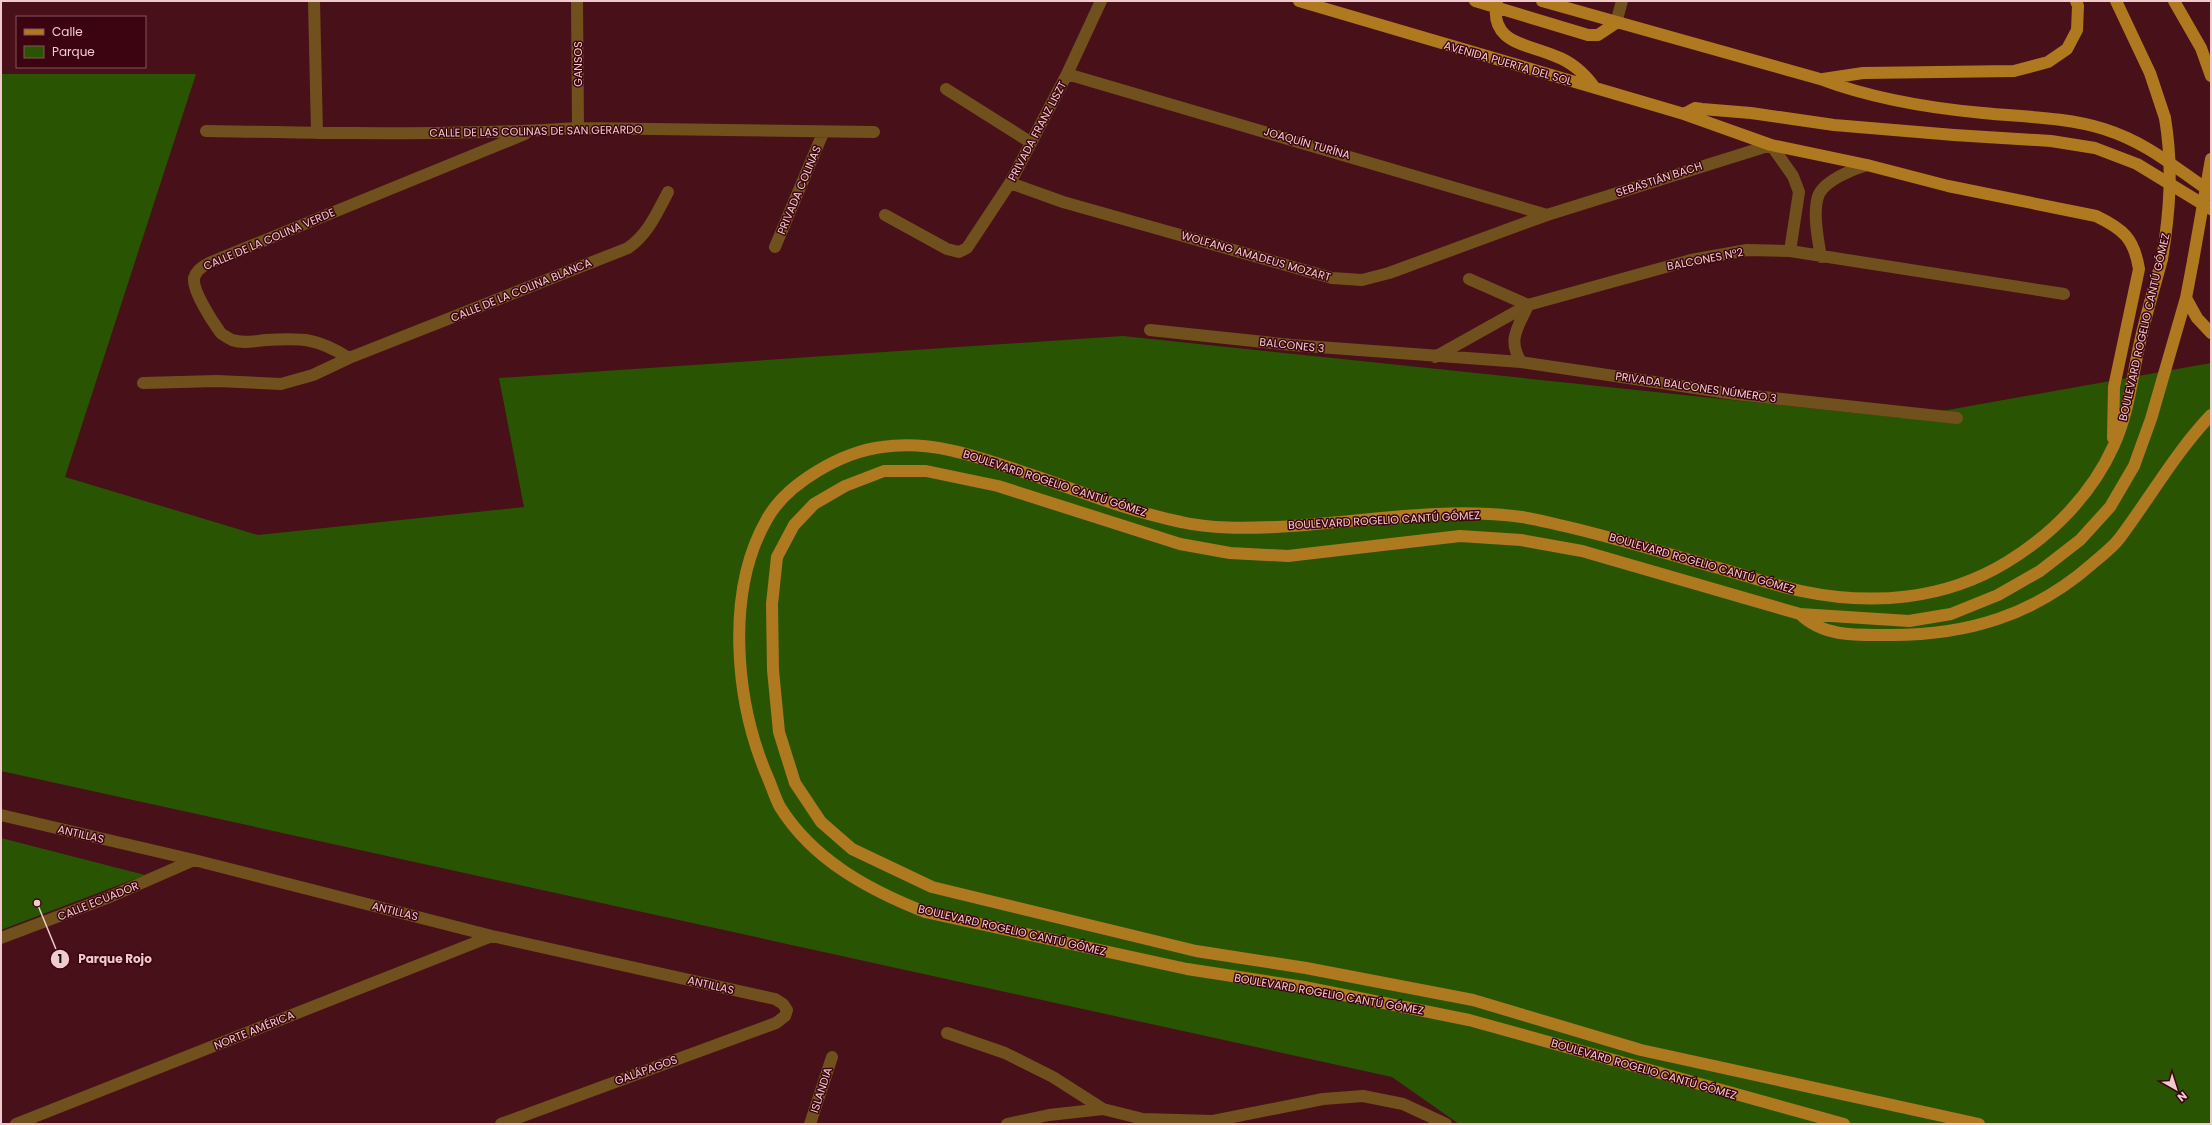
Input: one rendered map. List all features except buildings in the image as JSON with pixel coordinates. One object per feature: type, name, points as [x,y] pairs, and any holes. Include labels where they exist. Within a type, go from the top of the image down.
[{"type":"main road","name":"AVENIDA PUERTA DEL SOL","points":[[1299,1],[1684,114],[1771,145],[1867,165],[1948,186],[2096,216],[2114,225],[2127,237],[2136,251],[2139,269],[2114,387],[2113,448]]},
{"type":"main road","points":[[1475,1],[1496,4],[1588,35],[1598,35],[1616,23]]},
{"type":"main road","points":[[1542,1],[1820,79],[1884,100],[1969,112],[2060,120],[2103,129],[2155,151],[2211,192]]},
{"type":"main road","points":[[1820,79],[1863,73],[2014,71],[2048,62],[2067,49],[2077,30],[2078,6],[2076,1]]},
{"type":"main road","name":"BOULEVARD ROGELIO CANTÚ GÓMEZ","points":[[1844,1124],[1468,1020],[1304,987],[1187,969],[925,912],[887,897],[839,870],[803,837],[780,806],[755,749],[741,676],[741,603],[754,546],[770,513],[797,485],[830,463],[880,447],[925,446],[972,454],[1128,507],[1183,523],[1243,528],[1310,525],[1472,513],[1524,517],[1614,538],[1801,591],[1851,599],[1909,596],[1947,590],[1985,575],[2029,549],[2060,520],[2089,490],[2113,448],[2125,417],[2140,339],[2162,259],[2171,194],[2170,149],[2165,118],[2150,73],[2116,1]]},
{"type":"main road","points":[[2174,1],[2201,48],[2211,76]]},
{"type":"main road","points":[[1496,4],[1496,21],[1500,30],[1506,36],[1514,42],[1563,59],[1580,70],[1596,88]]},
{"type":"main road","points":[[1684,114],[1695,108],[1751,113],[1834,125],[2051,141],[2095,148],[2137,164],[2211,209]]},
{"type":"main road","name":"BOULEVARD ROGELIO CANTÚ GÓMEZ","points":[[1979,1124],[1641,1050],[1473,1000],[1306,968],[1196,951],[932,887],[852,848],[821,822],[795,783],[779,732],[773,670],[772,604],[777,558],[794,525],[814,504],[845,486],[884,471],[926,470],[998,486],[1180,544],[1230,553],[1288,556],[1460,536],[1521,540],[1582,551],[1800,614],[1909,621],[1951,614],[1998,595],[2040,571],[2080,540],[2110,507],[2134,466],[2151,419],[2186,298],[2211,159]]},
{"type":"main road","points":[[2186,298],[2197,318],[2211,333]]},
{"type":"main road","points":[[1800,614],[1816,627],[1836,632],[1925,635],[1973,628],[2028,608],[2071,582],[2118,541],[2189,438],[2211,415]]},
{"type":"street","points":[[314,1],[317,133]]},
{"type":"street","name":"GANSOS","points":[[577,1],[578,128]]},
{"type":"street","name":"PRIVADA FRANZ LISZT","points":[[885,214],[947,249],[959,252],[967,248],[1010,183],[1030,142],[1067,74],[1101,1]]},
{"type":"street","points":[[1616,23],[1622,1]]},
{"type":"street","name":"JOAQUÍN TURÍNA","points":[[1067,74],[1547,215]]},
{"type":"street","points":[[946,88],[1030,142]]},
{"type":"street","name":"CALLE DE LAS COLINAS DE SAN GERARDO","points":[[206,131],[317,133],[531,131],[578,128],[823,133],[874,132]]},
{"type":"street","name":"CALLE DE LA COLINA VERDE","points":[[349,358],[331,347],[313,340],[294,338],[245,342],[233,340],[221,333],[196,291],[194,278],[198,270],[209,263],[531,131]]},
{"type":"street","name":"PRIVADA COLINAS","points":[[775,247],[823,133]]},
{"type":"street","points":[[1771,145],[1793,176],[1799,192],[1790,251]]},
{"type":"street","name":"SEBASTIÁN BACH","points":[[1547,215],[1771,145]]},
{"type":"street","points":[[1821,257],[1816,226],[1819,194],[1832,181],[1852,170],[1867,165]]},
{"type":"street","name":"WOLFANG AMADEUS MOZART","points":[[1010,183],[1063,202],[1332,278],[1362,280],[1389,273],[1547,215]]},
{"type":"street","name":"CALLE DE LA COLINA BLANCA","points":[[143,383],[217,381],[281,384],[313,375],[349,358],[628,248],[639,241],[648,230],[668,192]]},
{"type":"street","points":[[1799,192],[1819,194]]},
{"type":"street","name":"BALCONES N°2","points":[[1435,357],[1528,305],[1691,260],[1747,250],[1790,251],[2064,294]]},
{"type":"street","points":[[1469,279],[1528,305],[1514,338],[1514,350],[1521,362]]},
{"type":"street","name":"BALCONES 3","points":[[1150,330],[1292,345],[1435,357]]},
{"type":"street","name":"PRIVADA BALCONES NÚMERO 3","points":[[1435,357],[1521,362],[1735,394],[1957,418]]},
{"type":"street","name":"ANTILLAS","points":[[1,815],[194,860],[492,936],[775,999],[783,1004],[787,1010]]},
{"type":"street","name":"CALLE ECUADOR","points":[[1,938],[107,898],[194,860]]},
{"type":"street","name":"NORTE AMÉRICA","points":[[16,1124],[492,936]]},
{"type":"street","name":"GALÁPAGOS","points":[[501,1124],[776,1023],[784,1016],[787,1010]]},
{"type":"street","points":[[947,1034],[1005,1053],[1052,1077],[1103,1109],[1143,1119],[1213,1121],[1323,1099],[1363,1096],[1403,1104],[1446,1124]]},
{"type":"street","name":"ISLANDIA","points":[[810,1124],[832,1057]]},
{"type":"street","points":[[1007,1124],[1049,1115],[1103,1109]]},
{"type":"green space","points":[[1,74],[196,74],[65,477],[258,535],[524,507],[499,378],[1123,336],[1903,418],[2211,363],[2211,1124],[1459,1124],[1392,1077],[1,771]]},
{"type":"green space","points":[[1,838],[145,875],[1,930]]},
{"type":"place","name":"Parque Rojo","points":[[37,903]]}]
